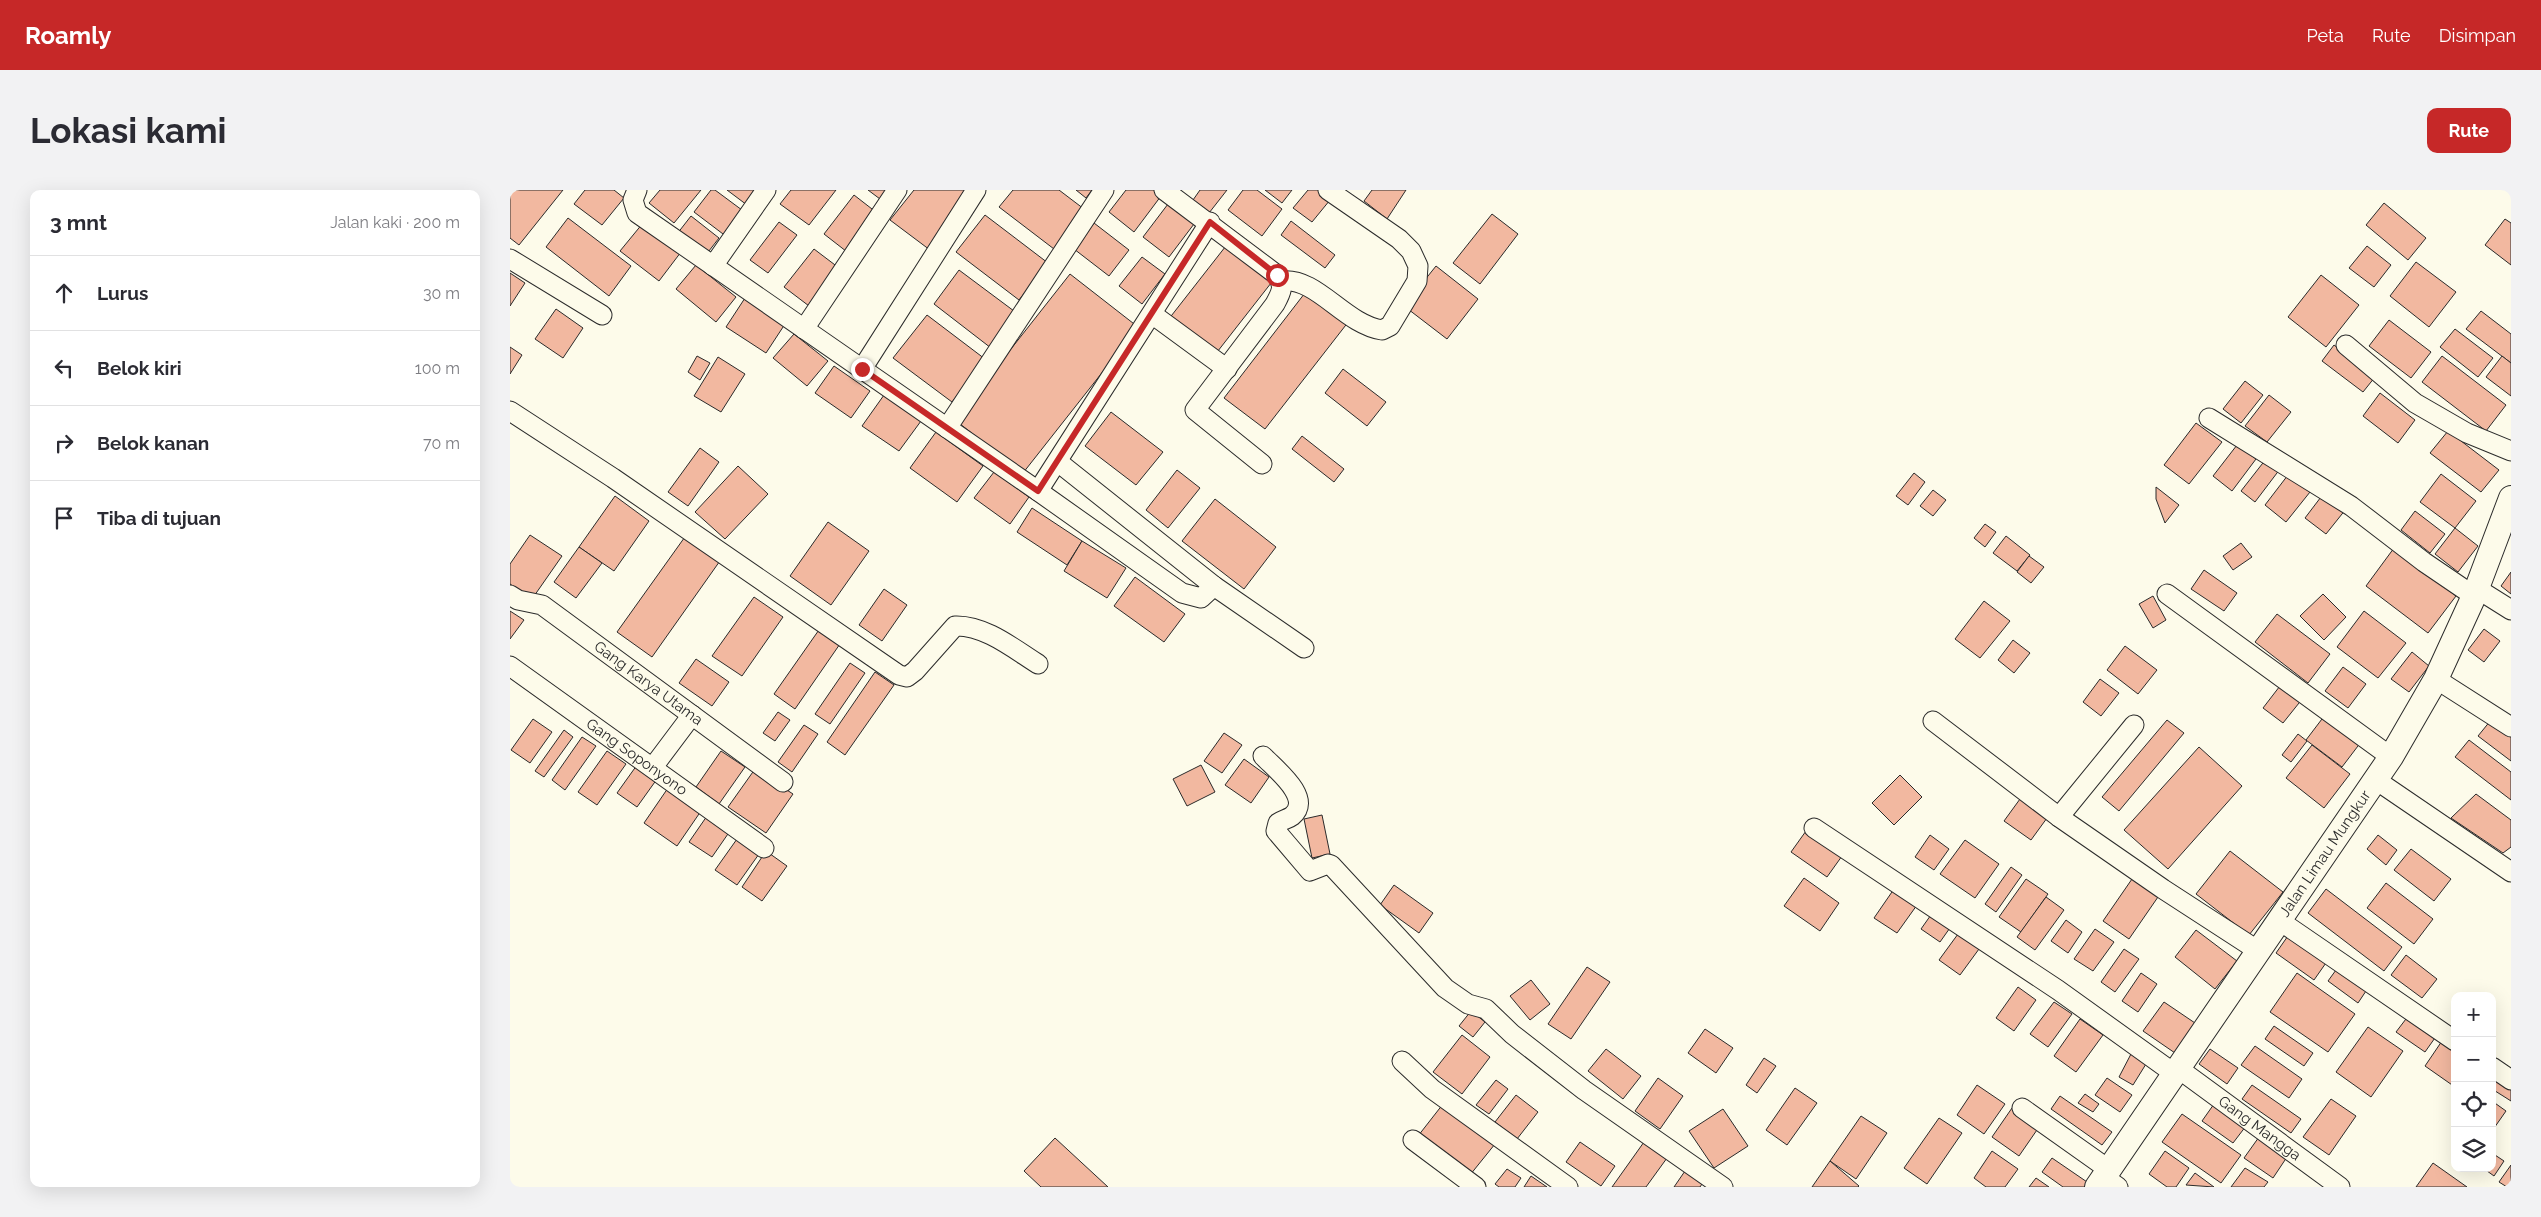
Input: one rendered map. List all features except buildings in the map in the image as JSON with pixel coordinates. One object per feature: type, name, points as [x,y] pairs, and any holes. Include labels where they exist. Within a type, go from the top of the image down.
[{"type":"street","points":[[637,190],[633,200],[637,213],[1182,593],[1201,598],[1214,586]]},
{"type":"street","points":[[713,266],[766,190]]},
{"type":"street","points":[[804,329],[897,190]]},
{"type":"street","points":[[862,369],[976,190]]},
{"type":"street","points":[[947,428],[1104,190]]},
{"type":"street","points":[[1164,190],[1210,222],[1282,281]]},
{"type":"street","points":[[1282,281],[1293,280],[1308,286],[1362,325],[1382,330],[1390,326],[1417,280],[1418,266],[1411,251],[1399,238],[1328,190]]},
{"type":"street","points":[[1038,491],[1210,222]]},
{"type":"street","points":[[510,259],[602,315]]},
{"type":"street","points":[[1262,464],[1195,410],[1279,297],[1282,281]]},
{"type":"street","points":[[1152,314],[1227,369]]},
{"type":"street","points":[[2346,345],[2415,403],[2467,433],[2511,452]]},
{"type":"street","points":[[510,412],[613,478],[899,676],[907,677],[915,671],[955,626],[968,626],[981,631],[1038,664]]},
{"type":"street","points":[[2208,418],[2351,506],[2424,562],[2475,592],[2511,610]]},
{"type":"street","points":[[1058,462],[1214,586],[1304,648]]},
{"type":"street","name":"Jalan Limau Mungkur","points":[[2107,1180],[2257,950],[2280,921],[2390,757],[2436,679],[2475,592],[2511,498]]},
{"type":"street","points":[[2167,594],[2390,757]]},
{"type":"street","name":"Gang Karya Utama","points":[[510,595],[518,600],[542,605],[783,782]]},
{"type":"street","name":"Gang Soponyono","points":[[510,666],[764,848]]},
{"type":"street","points":[[2436,679],[2511,727]]},
{"type":"street","points":[[653,767],[692,715]]},
{"type":"street","points":[[1934,721],[2059,817],[2162,889],[2257,950]]},
{"type":"street","points":[[2059,817],[2134,725]]},
{"type":"street","points":[[1263,756],[1296,792],[1298,806],[1293,815],[1278,822],[1276,832],[1310,871],[1332,864],[1445,988],[1468,1004],[1486,1009],[1512,1034],[1577,1085],[1723,1187]]},
{"type":"street","points":[[2376,780],[2511,872]]},
{"type":"street","name":"Gang Mangga","points":[[1814,828],[2058,990],[2340,1187]]},
{"type":"street","points":[[2280,921],[2451,1038]]},
{"type":"street","points":[[1402,1061],[1432,1089],[1568,1187]]},
{"type":"street","points":[[2496,1070],[2511,1080]]},
{"type":"street","points":[[2022,1108],[2107,1180]]},
{"type":"street","points":[[1413,1140],[1476,1187]]},
{"type":"route","points":[[862,369],[1038,491],[1210,222],[1277,275]]}]
